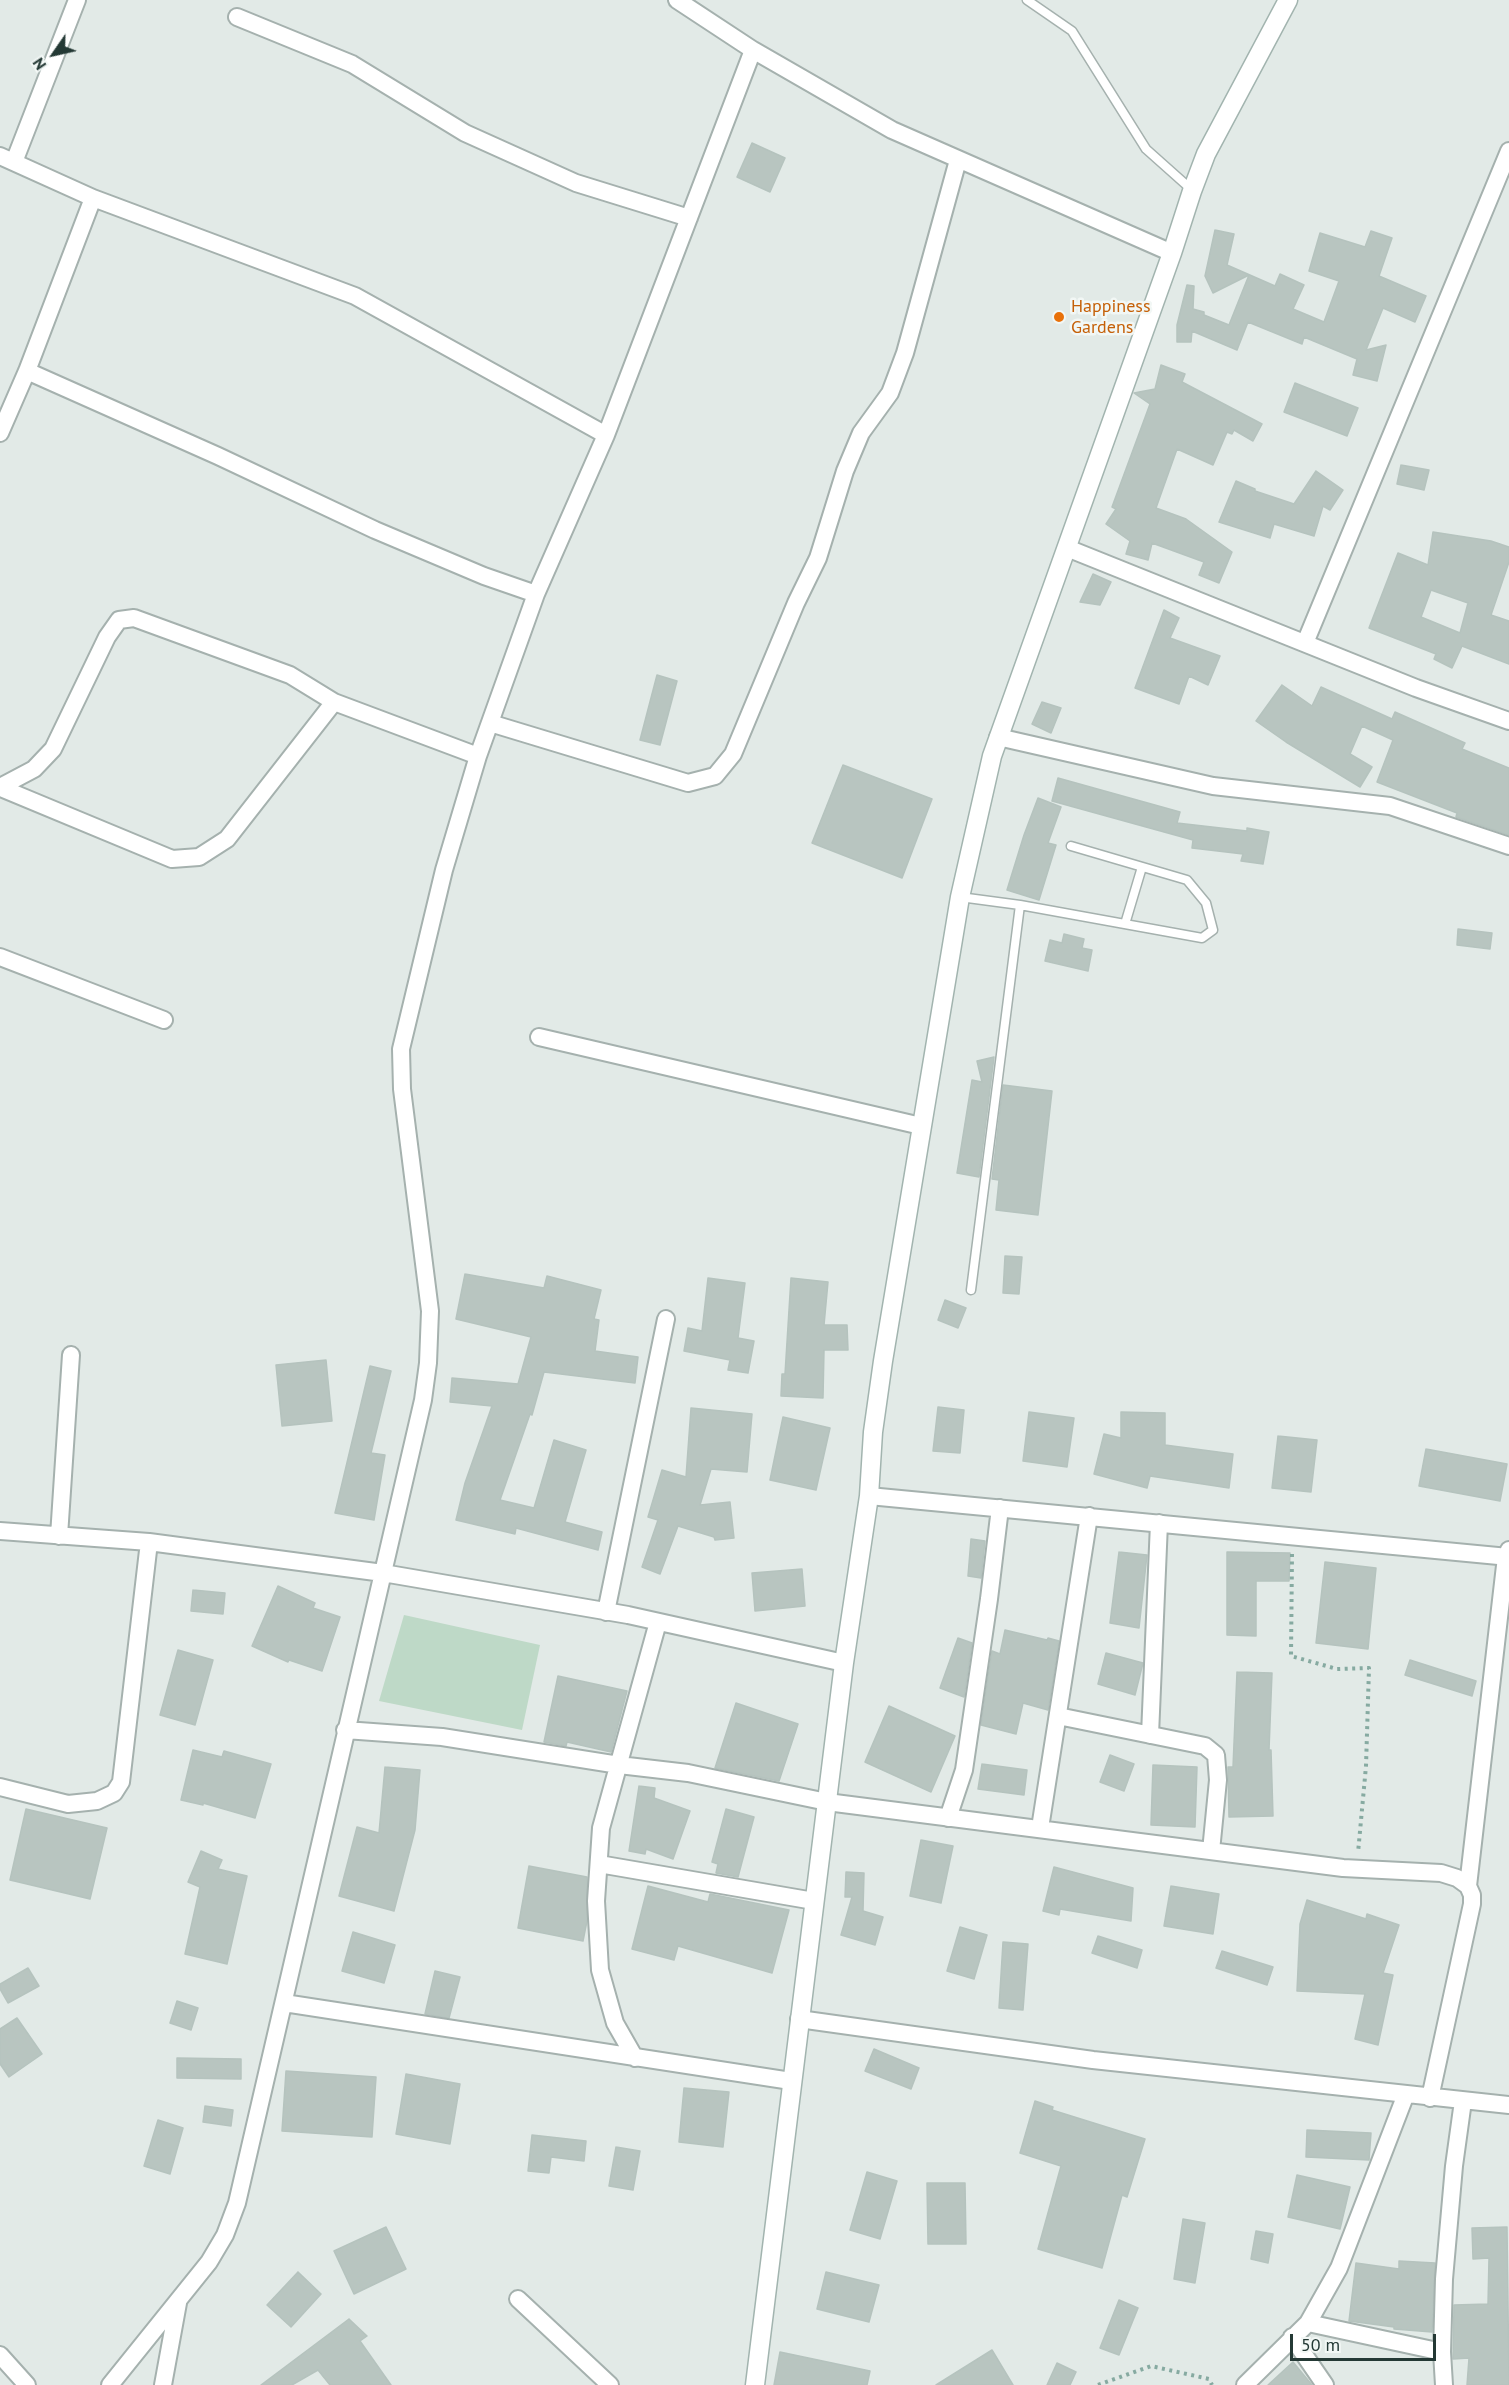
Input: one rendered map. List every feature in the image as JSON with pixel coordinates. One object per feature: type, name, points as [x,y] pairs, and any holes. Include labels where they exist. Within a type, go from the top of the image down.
[{"type":"street","points":[[77,0],[7,159],[93,198],[355,296],[606,435]]},
{"type":"street","points":[[677,0],[753,50],[892,130],[1172,253]]},
{"type":"street","points":[[755,2385],[844,1663],[868,1496],[873,1432],[960,897],[998,737],[1172,253],[1192,191],[1211,144],[1288,0]]},
{"type":"street","points":[[237,17],[352,64],[465,133],[576,183],[689,218]]},
{"type":"street","points":[[110,2385],[209,2262],[225,2235],[237,2203],[423,1400],[428,1363],[430,1311],[402,1089],[401,1049],[444,870],[478,756],[536,594],[606,435],[753,50]]},
{"type":"street","points":[[1305,643],[1509,151]]},
{"type":"street","points":[[490,723],[688,783],[715,776],[733,754],[796,603],[818,558],[845,471],[861,433],[890,393],[905,353],[958,160]]},
{"type":"street","points":[[0,433],[27,371],[93,198]]},
{"type":"street","points":[[27,371],[218,456],[375,530],[484,576],[536,594]]},
{"type":"street","points":[[1067,548],[1416,688],[1509,721]]},
{"type":"street","points":[[0,788],[34,769],[53,749],[107,637],[119,620],[134,618],[290,675],[334,702],[478,756]]},
{"type":"street","points":[[0,788],[172,859],[198,857],[227,839],[334,702]]},
{"type":"street","points":[[998,737],[1214,786],[1390,806],[1509,846]]},
{"type":"street","points":[[0,957],[164,1020]]},
{"type":"street","points":[[539,1037],[921,1126]]},
{"type":"street","points":[[606,1612],[666,1319]]},
{"type":"street","points":[[59,1536],[71,1355]]},
{"type":"street","points":[[868,1496],[1508,1555],[1468,1886]]},
{"type":"street","points":[[948,1818],[964,1770],[1000,1508]]},
{"type":"street","points":[[1040,1828],[1089,1516]]},
{"type":"street","points":[[1150,1735],[1160,1523]]},
{"type":"street","points":[[0,1531],[149,1542],[383,1573],[658,1622],[844,1663]]},
{"type":"street","points":[[0,1787],[68,1804],[97,1801],[114,1793],[121,1782],[149,1542]]},
{"type":"street","points":[[635,2058],[615,2023],[600,1970],[596,1900],[601,1828],[658,1622]]},
{"type":"street","points":[[1058,1716],[1205,1746],[1216,1755],[1218,1780],[1211,1851]]},
{"type":"street","points":[[345,1730],[442,1737],[619,1766],[688,1773],[827,1802],[1356,1869],[1441,1873],[1457,1878],[1468,1886],[1472,1895],[1472,1904],[1430,2098]]},
{"type":"street","points":[[599,1864],[814,1901]]},
{"type":"street","points":[[284,2003],[791,2081]]},
{"type":"street","points":[[799,2019],[1093,2060],[1509,2105]]},
{"type":"street","points":[[1245,2385],[1308,2323],[1339,2268],[1406,2094]]},
{"type":"street","points":[[1444,2385],[1442,2352],[1445,2268],[1462,2101]]},
{"type":"street","points":[[518,2299],[610,2385]]},
{"type":"street","points":[[163,2385],[179,2300]]},
{"type":"street","points":[[1308,2323],[1442,2352]]},
{"type":"street","points":[[1292,2337],[1325,2385]]},
{"type":"street","points":[[0,2355],[27,2385]]},
{"type":"lane","points":[[1027,0],[1072,31],[1146,149],[1192,191]]},
{"type":"lane","points":[[960,897],[1020,905],[1202,938],[1213,930],[1206,903],[1187,880],[1071,846]]},
{"type":"lane","points":[[1125,924],[1142,867]]},
{"type":"lane","points":[[971,1290],[1020,905]]},
{"type":"path","points":[[1292,1535],[1291,1656],[1337,1669],[1369,1668],[1366,1766],[1356,1869]]},
{"type":"path","points":[[1098,2385],[1151,2367],[1209,2379],[1212,2385]]},
{"type":"green space","points":[[404,1615],[540,1645],[522,1730],[379,1701]]},
{"type":"building","points":[[752,143],[785,158],[770,192],[737,177]]},
{"type":"building","points":[[1215,230],[1234,234],[1227,265],[1275,286],[1280,274],[1304,285],[1293,309],[1324,322],[1339,281],[1309,271],[1320,233],[1365,247],[1371,231],[1392,238],[1379,276],[1426,296],[1415,322],[1383,308],[1366,350],[1386,345],[1377,381],[1353,375],[1357,359],[1304,337],[1302,344],[1248,322],[1237,350],[1192,331],[1191,342],[1177,342],[1177,325],[1187,285],[1194,286],[1193,309],[1229,325],[1249,275],[1213,293],[1205,276]]},
{"type":"building","points":[[1161,365],[1185,374],[1182,382],[1262,424],[1253,441],[1234,430],[1232,434],[1227,432],[1213,465],[1177,449],[1156,508],[1186,519],[1232,552],[1219,583],[1199,575],[1204,562],[1152,543],[1148,560],[1126,554],[1130,541],[1106,524],[1116,509],[1112,507],[1150,404],[1134,393],[1155,389]]},
{"type":"building","points":[[1295,383],[1358,408],[1347,436],[1284,412]]},
{"type":"building","points":[[1401,465],[1429,470],[1424,490],[1397,484]]},
{"type":"building","points":[[1316,471],[1343,490],[1330,510],[1323,506],[1314,536],[1274,524],[1270,538],[1219,522],[1236,481],[1255,491],[1294,504]]},
{"type":"building","points":[[1433,532],[1491,541],[1509,547],[1509,562],[1491,615],[1509,621],[1509,664],[1462,646],[1452,668],[1434,659],[1436,654],[1369,628],[1398,553],[1428,565]],"holes":[[[1431,590],[1468,603],[1460,633],[1421,617]]]},
{"type":"building","points":[[1093,574],[1111,582],[1100,605],[1080,602]]},
{"type":"building","points":[[1164,610],[1179,618],[1170,638],[1220,656],[1208,685],[1189,676],[1179,704],[1135,688]]},
{"type":"building","points":[[657,675],[677,681],[660,745],[640,740]]},
{"type":"building","points":[[1282,685],[1312,706],[1321,687],[1392,719],[1395,712],[1465,743],[1462,749],[1509,768],[1509,835],[1456,817],[1457,813],[1377,782],[1393,740],[1362,726],[1350,754],[1372,767],[1360,787],[1286,742],[1256,721]]},
{"type":"building","points":[[1042,702],[1061,708],[1051,733],[1032,724]]},
{"type":"building","points":[[843,765],[932,799],[902,878],[812,843]]},
{"type":"building","points":[[1058,778],[1180,812],[1177,823],[1247,831],[1247,828],[1269,832],[1263,864],[1241,861],[1243,854],[1192,848],[1193,840],[1052,801]]},
{"type":"building","points":[[1038,798],[1061,807],[1048,843],[1056,845],[1039,900],[1007,890]]},
{"type":"building","points":[[1458,929],[1492,933],[1490,949],[1457,945]]},
{"type":"building","points":[[1064,934],[1084,939],[1082,948],[1092,950],[1088,971],[1045,961],[1050,940],[1062,943]]},
{"type":"building","points":[[994,1057],[979,1177],[957,1173],[972,1080],[982,1082],[977,1061]]},
{"type":"building","points":[[1003,1085],[1052,1091],[1038,1215],[996,1210],[999,1180],[992,1179]]},
{"type":"building","points":[[1005,1256],[1022,1257],[1019,1294],[1003,1293]]},
{"type":"building","points":[[465,1274],[544,1288],[547,1276],[601,1290],[594,1319],[599,1320],[595,1351],[638,1357],[635,1383],[544,1372],[532,1415],[530,1414],[500,1500],[534,1508],[554,1440],[586,1450],[565,1522],[602,1532],[598,1550],[516,1528],[515,1534],[456,1520],[465,1483],[492,1406],[450,1402],[452,1378],[518,1384],[531,1337],[456,1319]]},
{"type":"building","points":[[708,1278],[745,1283],[738,1338],[754,1341],[748,1373],[728,1370],[730,1360],[684,1351],[688,1328],[702,1331]]},
{"type":"building","points":[[791,1278],[828,1282],[824,1325],[847,1325],[848,1350],[824,1350],[823,1398],[781,1396],[782,1374],[785,1374]]},
{"type":"building","points":[[945,1300],[966,1308],[958,1328],[938,1320]]},
{"type":"building","points":[[326,1360],[332,1421],[282,1426],[276,1365]]},
{"type":"building","points":[[370,1366],[391,1371],[371,1453],[385,1455],[374,1520],[335,1513]]},
{"type":"building","points":[[938,1407],[964,1410],[960,1453],[933,1451]]},
{"type":"building","points":[[691,1408],[752,1414],[747,1472],[711,1469],[700,1505],[730,1502],[734,1538],[715,1540],[714,1537],[678,1526],[660,1574],[642,1567],[658,1520],[648,1517],[662,1470],[686,1477]]},
{"type":"building","points":[[1029,1412],[1074,1418],[1067,1467],[1023,1461]]},
{"type":"building","points":[[1121,1412],[1165,1413],[1165,1445],[1233,1454],[1229,1488],[1150,1476],[1147,1488],[1094,1474],[1104,1434],[1121,1438]]},
{"type":"building","points":[[783,1417],[830,1428],[816,1490],[770,1480]]},
{"type":"building","points":[[1278,1436],[1317,1440],[1311,1492],[1272,1488]]},
{"type":"building","points":[[1426,1449],[1507,1464],[1500,1501],[1419,1486]]},
{"type":"building","points":[[971,1539],[985,1541],[981,1578],[968,1576]]},
{"type":"building","points":[[1119,1552],[1147,1555],[1139,1628],[1110,1623]]},
{"type":"building","points":[[1227,1552],[1290,1553],[1289,1581],[1256,1581],[1256,1636],[1227,1635]]},
{"type":"building","points":[[1325,1562],[1376,1568],[1368,1649],[1316,1643]]},
{"type":"building","points":[[802,1569],[805,1606],[755,1611],[752,1573]]},
{"type":"building","points":[[278,1586],[315,1603],[313,1608],[340,1617],[322,1671],[289,1660],[288,1662],[252,1646]]},
{"type":"building","points":[[193,1590],[225,1593],[223,1614],[191,1611]]},
{"type":"building","points":[[1005,1630],[1059,1641],[1048,1710],[1023,1703],[1016,1734],[981,1725],[992,1651],[1000,1654]]},
{"type":"building","points":[[958,1638],[972,1643],[964,1697],[940,1688]]},
{"type":"building","points":[[178,1650],[213,1660],[195,1725],[160,1715]]},
{"type":"building","points":[[1106,1653],[1143,1663],[1135,1695],[1098,1684]]},
{"type":"building","points":[[1410,1660],[1476,1681],[1472,1696],[1405,1675]]},
{"type":"building","points":[[1237,1672],[1272,1673],[1269,1750],[1271,1750],[1273,1816],[1229,1817],[1228,1767],[1233,1767]]},
{"type":"building","points":[[558,1676],[627,1691],[611,1752],[567,1742],[566,1746],[544,1742]]},
{"type":"building","points":[[736,1703],[798,1724],[779,1781],[715,1768]]},
{"type":"building","points":[[889,1706],[955,1736],[931,1792],[865,1762]]},
{"type":"building","points":[[193,1750],[222,1757],[224,1751],[271,1764],[255,1818],[203,1803],[203,1805],[181,1800]]},
{"type":"building","points":[[1110,1755],[1134,1764],[1124,1791],[1100,1782]]},
{"type":"building","points":[[982,1764],[1027,1770],[1024,1795],[978,1789]]},
{"type":"building","points":[[1153,1765],[1197,1767],[1195,1827],[1151,1825]]},
{"type":"building","points":[[385,1767],[420,1770],[415,1830],[394,1911],[339,1896],[357,1827],[379,1833]]},
{"type":"building","points":[[639,1786],[655,1788],[654,1798],[690,1811],[673,1859],[646,1849],[645,1854],[629,1851]]},
{"type":"building","points":[[26,1809],[107,1828],[90,1899],[10,1880]]},
{"type":"building","points":[[726,1809],[754,1817],[738,1877],[716,1873],[718,1864],[712,1862]]},
{"type":"building","points":[[921,1840],[953,1846],[941,1903],[910,1896]]},
{"type":"building","points":[[201,1851],[222,1860],[218,1869],[247,1876],[227,1964],[185,1954],[200,1887],[188,1882]]},
{"type":"building","points":[[529,1866],[587,1877],[587,1921],[583,1941],[518,1928]]},
{"type":"building","points":[[1054,1867],[1133,1888],[1131,1921],[1060,1909],[1059,1915],[1043,1911]]},
{"type":"building","points":[[846,1872],[864,1873],[863,1911],[883,1917],[875,1945],[841,1935],[852,1897],[845,1897]]},
{"type":"building","points":[[648,1886],[708,1902],[710,1894],[789,1910],[772,1973],[678,1946],[674,1960],[632,1949]]},
{"type":"building","points":[[1171,1886],[1219,1894],[1213,1934],[1164,1926]]},
{"type":"building","points":[[1307,1900],[1366,1919],[1367,1914],[1399,1925],[1383,1973],[1393,1975],[1378,2045],[1355,2039],[1365,1994],[1297,1991],[1300,1924]]},
{"type":"building","points":[[960,1927],[987,1935],[974,1979],[947,1971]]},
{"type":"building","points":[[353,1932],[395,1945],[384,1983],[342,1971]]},
{"type":"building","points":[[1098,1936],[1142,1950],[1137,1968],[1092,1953]]},
{"type":"building","points":[[1003,1942],[1028,1944],[1023,2010],[999,2008]]},
{"type":"building","points":[[1222,1951],[1273,1967],[1267,1985],[1216,1968]]},
{"type":"building","points":[[28,1968],[39,1986],[8,2003],[0,1989],[0,1984]]},
{"type":"building","points":[[435,1971],[460,1977],[449,2018],[425,2014]]},
{"type":"building","points":[[177,2001],[198,2008],[191,2030],[170,2023]]},
{"type":"building","points":[[17,2018],[42,2054],[9,2077],[0,2064],[0,2029]]},
{"type":"building","points":[[874,2049],[919,2068],[911,2089],[865,2071]]},
{"type":"building","points":[[177,2058],[241,2059],[241,2079],[177,2078]]},
{"type":"building","points":[[286,2071],[376,2077],[372,2137],[282,2131]]},
{"type":"building","points":[[406,2074],[460,2084],[450,2144],[396,2134]]},
{"type":"building","points":[[684,2088],[729,2092],[723,2147],[679,2142]]},
{"type":"building","points":[[1035,2101],[1053,2107],[1052,2110],[1145,2139],[1127,2197],[1122,2195],[1102,2268],[1038,2249],[1061,2166],[1020,2153]]},
{"type":"building","points":[[205,2106],[233,2110],[231,2126],[203,2122]]},
{"type":"building","points":[[158,2120],[183,2128],[170,2174],[144,2166]]},
{"type":"building","points":[[1307,2130],[1371,2133],[1369,2160],[1306,2157]]},
{"type":"building","points":[[532,2135],[586,2141],[584,2161],[551,2157],[549,2173],[528,2171]]},
{"type":"building","points":[[616,2147],[640,2151],[633,2190],[609,2186]]},
{"type":"building","points":[[867,2172],[897,2181],[880,2239],[850,2230]]},
{"type":"building","points":[[1297,2175],[1350,2187],[1340,2229],[1288,2217]]},
{"type":"building","points":[[927,2183],[965,2183],[966,2244],[928,2244]]},
{"type":"building","points":[[1183,2219],[1205,2223],[1195,2283],[1174,2279]]},
{"type":"building","points":[[386,2227],[406,2269],[354,2294],[334,2251]]},
{"type":"building","points":[[1507,2227],[1509,2385],[1467,2385],[1469,2358],[1453,2359],[1454,2305],[1488,2304],[1489,2258],[1473,2259],[1472,2228]]},
{"type":"building","points":[[1256,2231],[1273,2234],[1268,2263],[1251,2259]]},
{"type":"building","points":[[1399,2261],[1435,2263],[1432,2332],[1394,2329],[1394,2327],[1349,2321],[1356,2263],[1399,2269]]},
{"type":"building","points":[[298,2272],[321,2294],[291,2327],[267,2305]]},
{"type":"building","points":[[826,2272],[879,2285],[869,2322],[817,2309]]},
{"type":"building","points":[[1119,2300],[1138,2308],[1119,2355],[1100,2348]]},
{"type":"building","points":[[349,2319],[367,2336],[360,2341],[391,2385],[330,2385],[318,2370],[292,2385],[261,2385]]},
{"type":"building","points":[[992,2350],[1013,2385],[936,2385]]},
{"type":"building","points":[[780,2352],[870,2371],[867,2385],[774,2385]]},
{"type":"building","points":[[1293,2362],[1312,2385],[1268,2385]]},
{"type":"building","points":[[1057,2363],[1076,2372],[1070,2385],[1047,2385]]},
{"type":"place","name":"Happiness Gardens","points":[[1059,317]]}]
